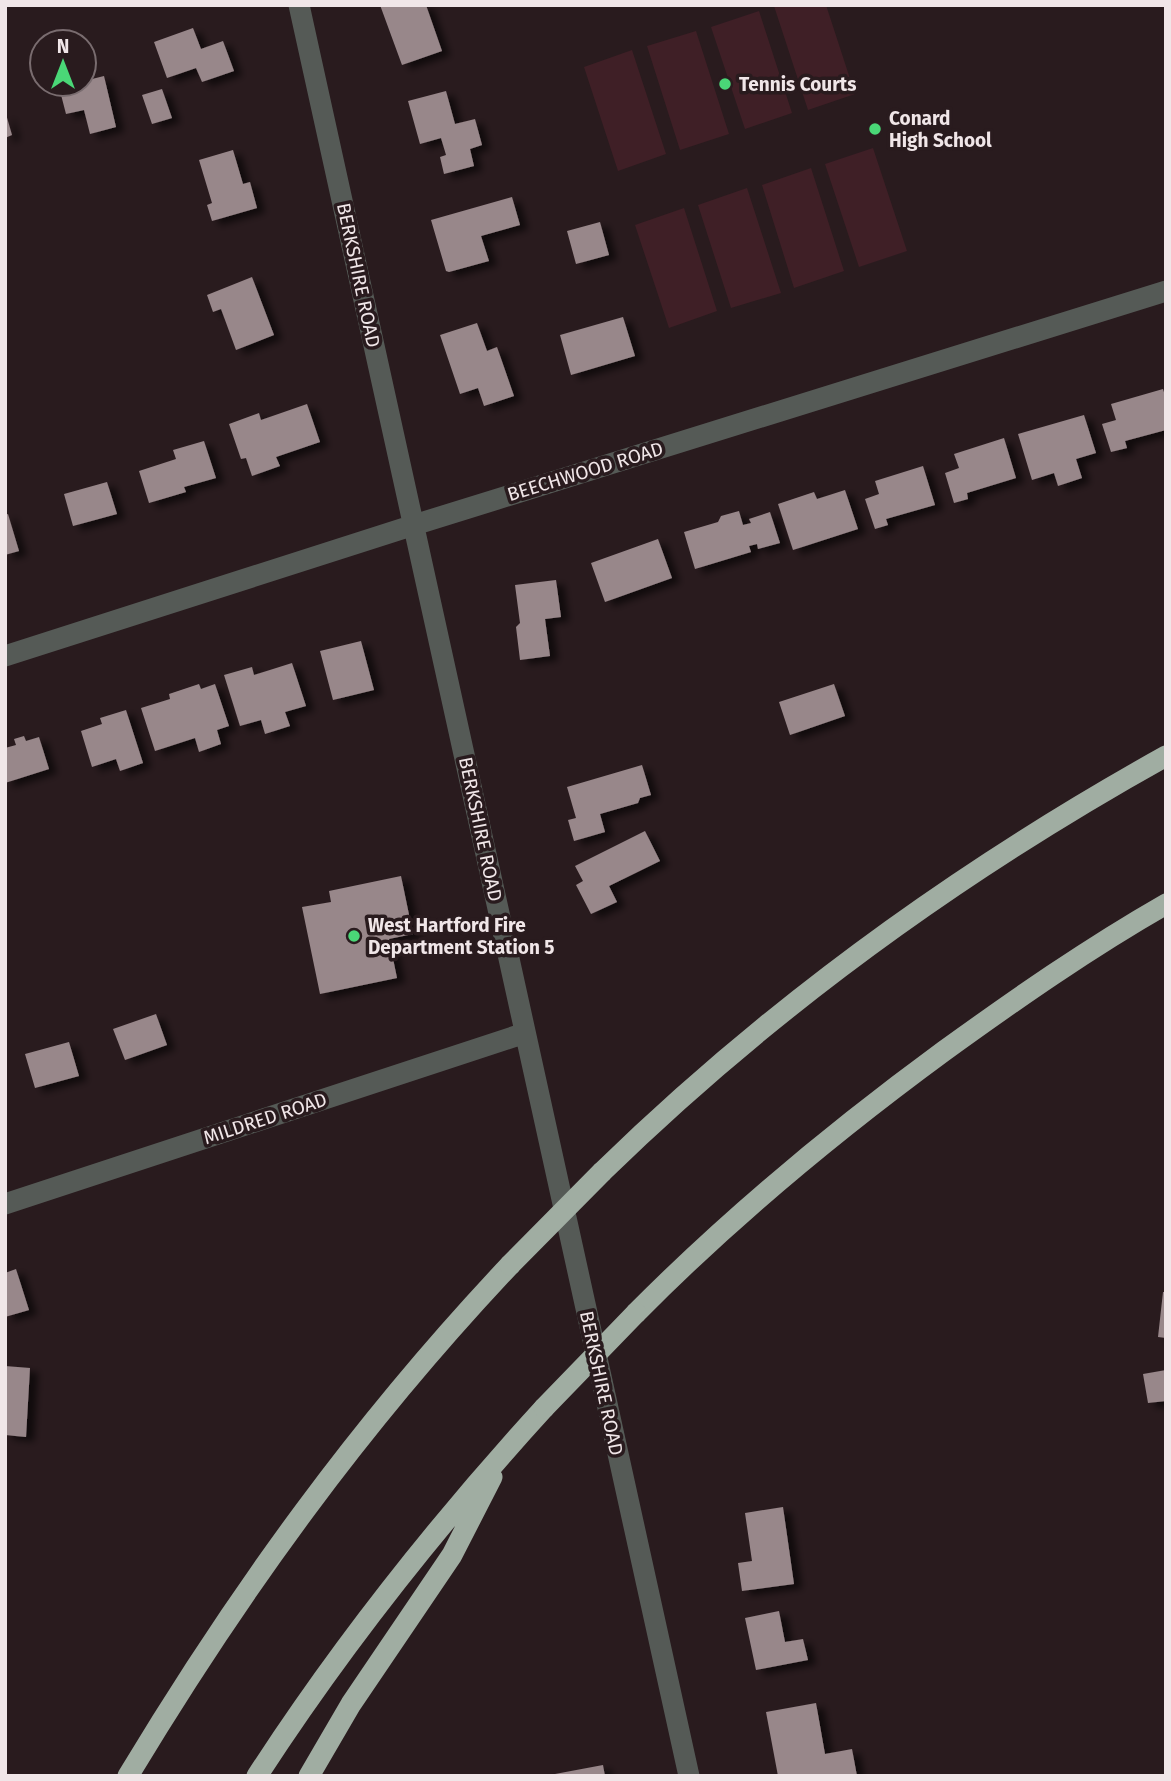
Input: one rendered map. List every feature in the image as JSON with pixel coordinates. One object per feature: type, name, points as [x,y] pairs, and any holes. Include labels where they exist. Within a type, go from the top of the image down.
[{"type":"highway","points":[[128,1776],[209,1644],[294,1522],[354,1443],[412,1373],[510,1265],[602,1172],[726,1059],[842,966],[1009,850],[1166,756]]},
{"type":"highway","points":[[257,1776],[317,1686],[423,1548],[544,1408],[636,1312],[752,1203],[875,1103],[1027,992],[1166,904]]},
{"type":"highway","points":[[309,1776],[351,1704],[452,1555],[478,1508],[501,1456]]},
{"type":"street","name":"BERKSHIRE ROAD","points":[[299,5],[689,1776]]},
{"type":"street","name":"BEECHWOOD ROAD","points":[[5,656],[1166,290]]},
{"type":"street","name":"MILDRED ROAD","points":[[5,1204],[525,1033]]},
{"type":"shaded area","points":[[826,5],[855,94],[808,110],[774,6]]},
{"type":"shaded area","points":[[759,11],[792,113],[745,129],[711,27]]},
{"type":"shaded area","points":[[696,31],[729,134],[680,150],[647,46]]},
{"type":"shaded area","points":[[632,50],[666,154],[618,171],[584,67]]},
{"type":"shaded area","points":[[873,148],[907,251],[859,267],[825,164]]},
{"type":"shaded area","points":[[811,168],[844,271],[794,288],[762,185]]},
{"type":"shaded area","points":[[747,188],[781,293],[731,308],[698,205]]},
{"type":"shaded area","points":[[684,208],[717,311],[669,328],[635,225]]},
{"type":"building","points":[[380,5],[426,5],[442,51],[402,65]]},
{"type":"building","points":[[193,28],[201,49],[223,41],[234,71],[202,82],[196,68],[167,78],[154,42]]},
{"type":"building","points":[[104,76],[116,127],[90,134],[84,110],[66,114],[62,98],[98,98],[98,78]]},
{"type":"building","points":[[162,89],[172,118],[152,124],[142,95]]},
{"type":"building","points":[[446,91],[455,124],[475,119],[482,145],[470,149],[474,166],[444,174],[440,157],[446,155],[441,138],[420,144],[408,101]]},
{"type":"building","points":[[5,115],[12,135],[5,138]]},
{"type":"building","points":[[233,150],[243,184],[250,182],[257,208],[212,221],[207,205],[212,203],[199,160]]},
{"type":"building","points":[[512,197],[520,225],[481,236],[489,261],[446,271],[431,220]]},
{"type":"building","points":[[600,222],[609,255],[576,264],[567,231]]},
{"type":"building","points":[[252,277],[274,335],[236,350],[221,309],[213,312],[207,295]]},
{"type":"building","points":[[623,317],[635,356],[571,375],[560,335]]},
{"type":"building","points":[[477,323],[487,351],[497,347],[514,396],[484,406],[478,388],[460,394],[440,335]]},
{"type":"building","points":[[1163,389],[1166,399],[1166,430],[1125,441],[1127,448],[1111,452],[1102,424],[1116,420],[1111,404]]},
{"type":"building","points":[[307,404],[320,442],[276,457],[280,466],[252,476],[246,458],[241,459],[229,424],[259,413],[261,420]]},
{"type":"building","points":[[1084,415],[1096,453],[1076,459],[1082,478],[1058,486],[1054,473],[1032,480],[1018,434]]},
{"type":"building","points":[[1004,438],[1016,478],[967,493],[968,499],[954,503],[945,473],[959,468],[954,454]]},
{"type":"building","points":[[204,441],[216,478],[184,487],[186,492],[149,503],[139,471],[176,459],[173,450]]},
{"type":"building","points":[[923,466],[935,505],[886,519],[888,525],[875,529],[865,499],[879,494],[875,481]]},
{"type":"building","points":[[107,482],[117,514],[73,526],[64,494]]},
{"type":"building","points":[[845,490],[858,529],[793,550],[778,504],[814,492],[817,499]]},
{"type":"building","points":[[739,511],[743,525],[751,523],[749,519],[770,512],[780,543],[758,549],[757,544],[749,546],[751,552],[695,569],[684,532],[718,522],[721,516]]},
{"type":"building","points":[[8,514],[19,551],[5,555],[5,515]]},
{"type":"building","points":[[658,539],[672,578],[605,602],[591,563]]},
{"type":"building","points":[[556,580],[561,617],[545,619],[550,656],[520,660],[516,627],[520,623],[515,585]]},
{"type":"building","points":[[361,641],[374,690],[333,700],[320,651]]},
{"type":"building","points":[[292,663],[306,706],[285,712],[290,726],[265,734],[261,720],[240,726],[224,675],[252,667],[254,675]]},
{"type":"building","points":[[199,684],[201,689],[215,684],[229,726],[217,730],[221,744],[199,752],[195,738],[155,751],[141,708],[170,699],[169,694]]},
{"type":"building","points":[[834,684],[845,716],[790,735],[779,702]]},
{"type":"building","points":[[126,710],[143,763],[120,771],[116,759],[92,767],[81,731],[102,724],[100,718]]},
{"type":"building","points":[[24,736],[26,741],[39,737],[49,769],[5,783],[5,748],[16,745],[14,739]]},
{"type":"building","points":[[642,765],[651,795],[640,798],[638,803],[600,814],[605,832],[574,841],[568,820],[576,818],[567,787]]},
{"type":"building","points":[[645,831],[660,861],[609,886],[617,902],[591,914],[576,885],[583,881],[575,866]]},
{"type":"building","name":"West Hartford Fire Department Station 5","points":[[401,876],[413,934],[389,939],[397,978],[320,994],[302,907],[331,902],[329,891]]},
{"type":"building","points":[[156,1014],[167,1045],[125,1060],[113,1029]]},
{"type":"building","points":[[69,1042],[79,1076],[35,1088],[25,1054]]},
{"type":"building","points":[[16,1269],[29,1310],[5,1317],[5,1273]]},
{"type":"building","points":[[1163,1292],[1166,1292],[1166,1338],[1158,1337]]},
{"type":"building","points":[[5,1366],[30,1368],[26,1437],[5,1435]]},
{"type":"building","points":[[1166,1370],[1166,1401],[1148,1403],[1143,1374]]},
{"type":"building","points":[[783,1507],[794,1584],[742,1591],[738,1563],[752,1561],[745,1513]]},
{"type":"building","points":[[779,1611],[785,1642],[803,1639],[808,1660],[756,1670],[745,1618]]},
{"type":"building","points":[[816,1703],[825,1754],[852,1749],[857,1776],[778,1776],[766,1712]]},
{"type":"building","points":[[603,1765],[605,1776],[555,1776],[555,1774]]},
{"type":"place","name":"Tennis Courts","points":[[725,84]]},
{"type":"place","name":"Conard High School","points":[[875,129]]},
{"type":"place","name":"West Hartford Fire Department Station 5","points":[[354,936]]}]
